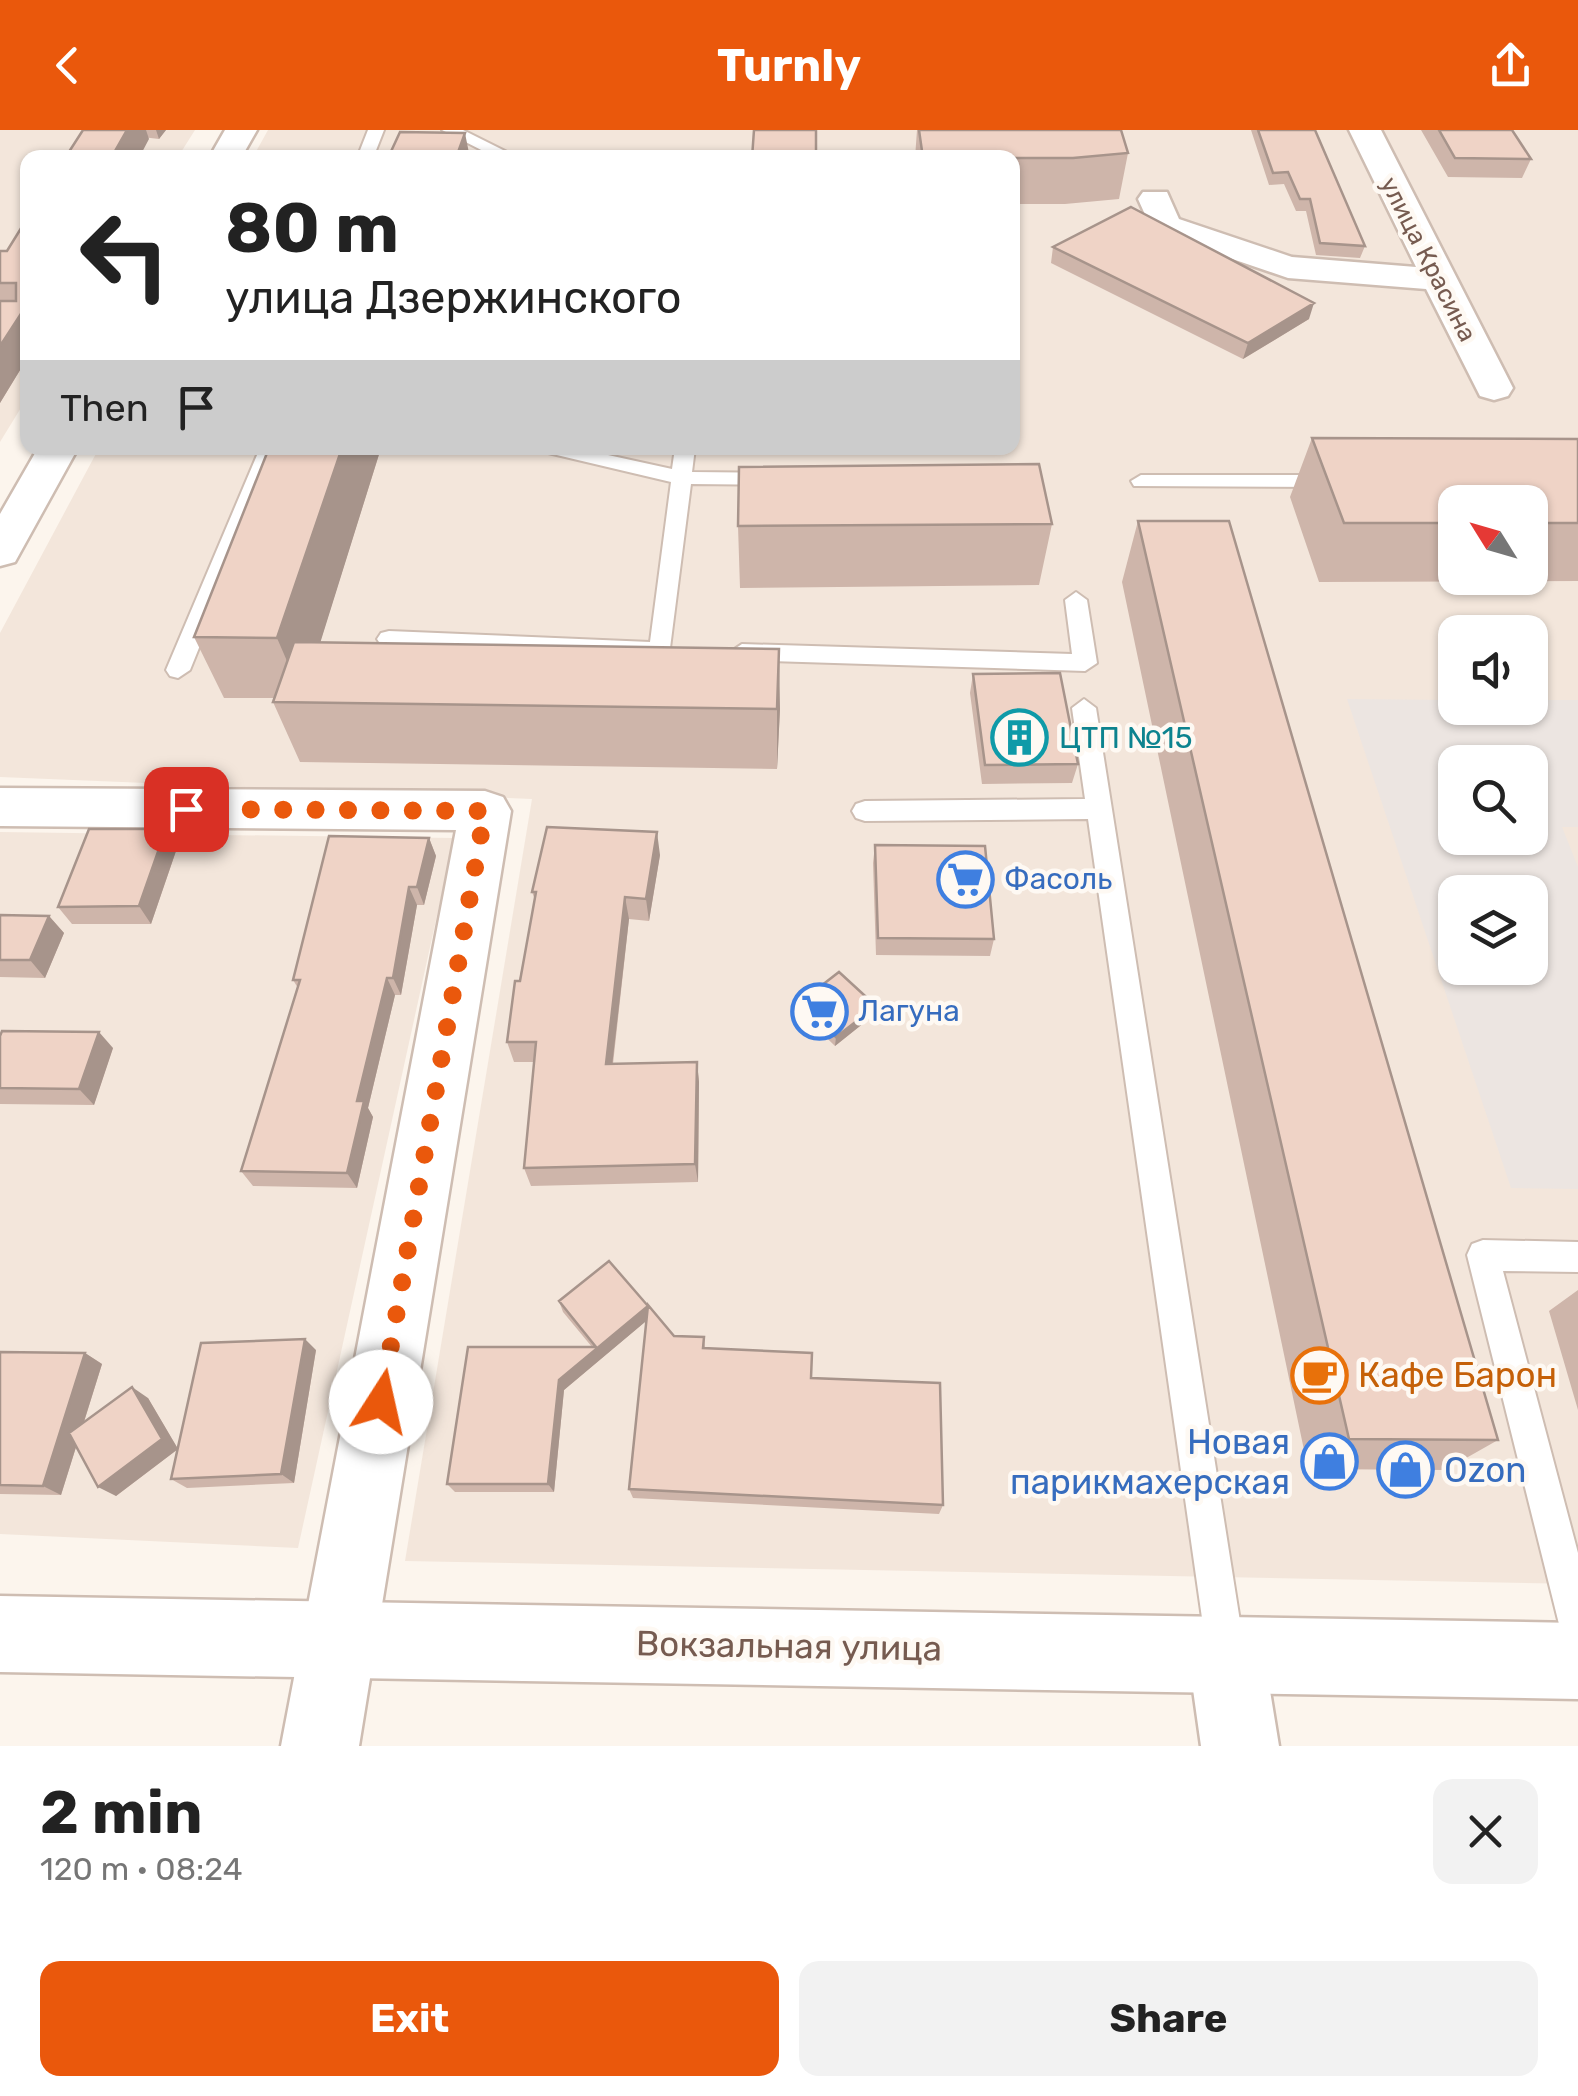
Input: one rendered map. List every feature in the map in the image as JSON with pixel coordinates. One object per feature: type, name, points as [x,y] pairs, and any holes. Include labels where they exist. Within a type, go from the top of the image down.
[{"type":"street","name":"улица Красина","points":[[1364,130],[1494,388]]},
{"type":"street","points":[[1155,199],[1166,225],[1288,267],[1439,279]]},
{"type":"street","points":[[0,552],[54,455]]},
{"type":"street","points":[[0,807],[485,811],[320,1746]]},
{"type":"street","name":"Вокзальная улица","points":[[0,1634],[1578,1661]]},
{"type":"street","points":[[1226,1654],[1240,1746]]},
{"type":"lane","points":[[450,130],[494,150]]},
{"type":"lane","points":[[178,670],[267,455]]},
{"type":"lane","points":[[590,455],[682,478],[802,479]]},
{"type":"lane","points":[[388,639],[671,650],[684,455]]},
{"type":"lane","points":[[1141,481],[1358,481]]},
{"type":"lane","points":[[719,652],[1084,663],[1076,600]]},
{"type":"lane","points":[[1084,708],[1226,1654]]},
{"type":"lane","points":[[865,811],[1100,809]]},
{"type":"lane","points":[[1578,1256],[1483,1255],[1578,1624]]},
{"type":"shaded area","points":[[0,130],[195,130],[182,150],[20,150],[20,409],[0,442]]},
{"type":"shaded area","points":[[268,130],[1578,130],[1578,1584],[405,1561],[532,799],[0,777],[0,633],[95,455],[1020,455],[1020,150],[257,150]]},
{"type":"shaded area","points":[[1347,699],[1438,700],[1438,725],[1548,725],[1548,700],[1578,700],[1578,827],[1562,827],[1578,867],[1578,1189],[1511,1188],[1443,985],[1548,985],[1548,875],[1438,875],[1438,970]]},
{"type":"shaded area","points":[[0,832],[454,838],[298,1548],[0,1534]]},
{"type":"building","points":[[83,130],[127,130],[116,150],[70,150]]},
{"type":"building","points":[[754,130],[816,130],[816,150],[753,150]]},
{"type":"building","points":[[919,130],[1121,130],[1128,153],[1020,158],[1020,150],[922,150]]},
{"type":"building","points":[[1258,130],[1315,130],[1365,246],[1320,243],[1310,199],[1300,199],[1288,172],[1273,173]]},
{"type":"building","points":[[1439,130],[1512,130],[1531,159],[1455,158]]},
{"type":"building","points":[[400,132],[465,133],[459,150],[392,150]]},
{"type":"building","points":[[1131,207],[1314,303],[1248,343],[1053,247]]},
{"type":"building","points":[[20,230],[20,315],[0,346],[0,301],[16,301],[16,283],[0,283],[0,251],[7,251]]},
{"type":"building","points":[[1312,438],[1578,439],[1578,523],[1548,523],[1548,485],[1438,485],[1438,523],[1344,523]]},
{"type":"building","points":[[266,455],[340,455],[277,638],[194,637]]},
{"type":"building","points":[[1039,464],[1052,524],[738,526],[739,467]]},
{"type":"building","points":[[1138,521],[1229,521],[1498,1440],[1349,1439]]},
{"type":"building","points":[[294,642],[779,649],[777,709],[273,702]]},
{"type":"building","name":"ЦТП №15","points":[[1060,673],[1078,764],[985,765],[973,674]]},
{"type":"building","points":[[547,827],[657,832],[646,899],[625,897],[606,1064],[697,1062],[695,1164],[524,1168],[536,1042],[507,1042],[515,981],[520,981],[536,892],[532,892]]},
{"type":"building","points":[[89,829],[166,829],[139,906],[58,907]]},
{"type":"building","points":[[329,836],[429,838],[417,887],[409,887],[393,978],[387,978],[357,1101],[364,1101],[347,1173],[241,1171],[300,980],[293,980]]},
{"type":"building","points":[[875,845],[985,846],[994,939],[878,938]]},
{"type":"building","points":[[0,915],[49,916],[30,960],[0,960]]},
{"type":"building","points":[[839,972],[876,1006],[836,1037],[799,1003]]},
{"type":"building","points":[[2,1031],[99,1032],[79,1089],[0,1088]]},
{"type":"building","points":[[609,1261],[648,1306],[559,1380],[548,1484],[447,1484],[468,1347],[596,1347],[559,1301]]},
{"type":"building","points":[[648,1305],[674,1336],[704,1337],[703,1348],[812,1353],[811,1378],[940,1383],[943,1505],[629,1489]]},
{"type":"building","points":[[305,1339],[281,1474],[171,1479],[201,1343]]},
{"type":"building","points":[[0,1352],[85,1353],[43,1486],[0,1485]]},
{"type":"building","points":[[132,1387],[162,1439],[98,1487],[69,1433]]},
{"type":"place","name":"ЦТП №15","points":[[1020,738]]},
{"type":"place","name":"Фасоль","points":[[965,879]]},
{"type":"place","name":"Лагуна","points":[[819,1011]]},
{"type":"place","name":"Кафе Барон","points":[[1319,1375]]},
{"type":"place","name":"Новая парикмахерская","points":[[1329,1462]]},
{"type":"place","name":"Ozon","points":[[1405,1470]]},
{"type":"route","points":[[186,809],[485,811],[381,1402]]}]
